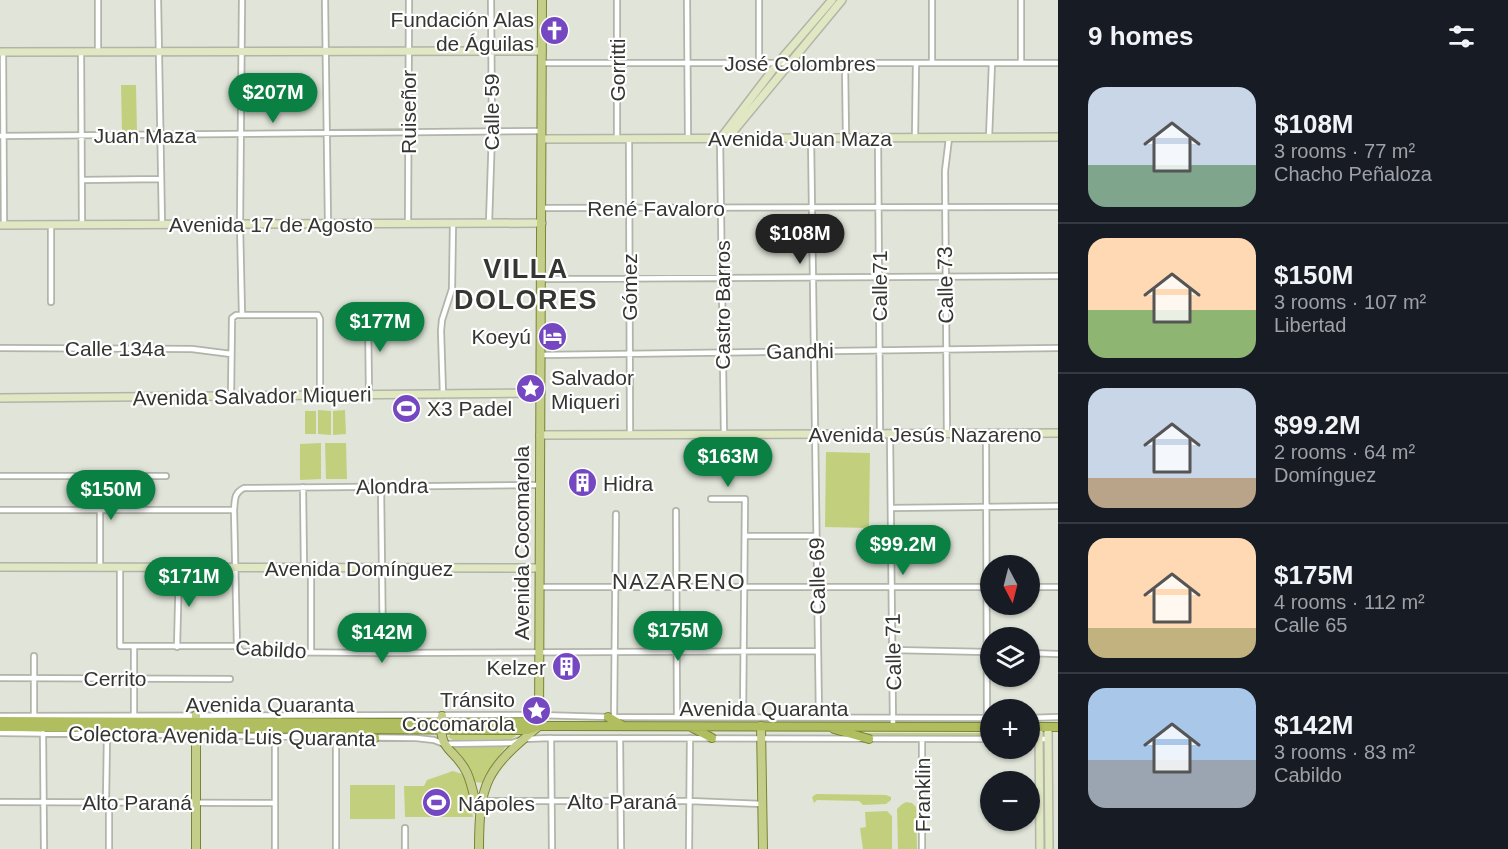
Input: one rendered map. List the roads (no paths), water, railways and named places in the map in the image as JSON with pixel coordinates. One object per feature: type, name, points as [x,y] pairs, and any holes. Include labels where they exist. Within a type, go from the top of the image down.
[{"type":"highway","points":[[611,717],[624,727]]},
{"type":"highway","name":"Avenida Quaranta","points":[[0,721],[34,718],[361,730],[441,723]]},
{"type":"highway","name":"Avenida Quaranta","points":[[0,727],[441,723],[528,730],[539,726],[689,726],[761,722],[824,726],[894,722],[980,722]]},
{"type":"highway","points":[[689,726],[712,738]]},
{"type":"highway","points":[[824,726],[868,739]]},
{"type":"highway","points":[[1040,727],[1058,727]]},
{"type":"highway","points":[[361,730],[375,738]]},
{"type":"main road","name":"Avenida Cocomarola","points":[[539,726],[542,0]]},
{"type":"main road","points":[[724,139],[778,63],[832,0]]},
{"type":"main road","points":[[724,139],[842,0]]},
{"type":"main road","points":[[2,52],[542,51]]},
{"type":"main road","name":"Avenida Juan Maza","points":[[542,135],[616,140],[1058,137]]},
{"type":"main road","name":"Avenida 17 de Agosto","points":[[2,225],[542,223]]},
{"type":"main road","name":"Avenida Salvador Miqueri","points":[[0,398],[541,393]]},
{"type":"main road","name":"Avenida Jesús Nazareno","points":[[540,435],[1058,433]]},
{"type":"main road","name":"Avenida Domínguez","points":[[0,567],[538,568]]},
{"type":"main road","points":[[761,722],[763,849]]},
{"type":"main road","points":[[441,723],[444,744],[467,772],[479,814]]},
{"type":"main road","points":[[196,725],[196,849]]},
{"type":"main road","points":[[479,849],[479,814],[487,783],[495,767],[539,726]]},
{"type":"main road","points":[[1048,727],[1049,849]]},
{"type":"main road","points":[[1039,759],[1040,849]]},
{"type":"street","points":[[98,0],[98,52]]},
{"type":"street","points":[[158,0],[162,225]]},
{"type":"street","points":[[242,0],[240,225],[242,315]]},
{"type":"street","points":[[325,0],[328,224]]},
{"type":"street","name":"Ruiseñor","points":[[408,224],[409,0]]},
{"type":"street","name":"Calle 59","points":[[489,223],[492,132],[491,0]]},
{"type":"street","name":"Gorritti","points":[[616,140],[617,0]]},
{"type":"street","points":[[687,0],[687,139]]},
{"type":"street","points":[[759,0],[759,63]]},
{"type":"street","points":[[932,0],[932,63]]},
{"type":"street","points":[[1021,0],[1021,63]]},
{"type":"street","points":[[2,52],[2,225]]},
{"type":"street","points":[[81,52],[82,225]]},
{"type":"street","name":"José Colombres","points":[[542,63],[1058,63]]},
{"type":"street","points":[[846,63],[846,138]]},
{"type":"street","points":[[915,138],[916,63]]},
{"type":"street","points":[[989,137],[992,63]]},
{"type":"street","name":"Juan Maza","points":[[2,136],[492,132],[542,135]]},
{"type":"street","name":"Calle 69","points":[[811,138],[819,717]]},
{"type":"street","name":"Calle71","points":[[878,138],[880,434]]},
{"type":"street","name":"Calle 73","points":[[947,434],[945,171],[949,138]]},
{"type":"street","name":"Gómez","points":[[629,139],[630,435]]},
{"type":"street","name":"Castro Barros","points":[[724,139],[722,208],[724,435]]},
{"type":"street","points":[[82,180],[161,179]]},
{"type":"street","name":"René Favaloro","points":[[542,208],[1058,207]]},
{"type":"street","points":[[442,394],[441,331],[452,289],[453,223]]},
{"type":"street","points":[[51,225],[51,302]]},
{"type":"street","points":[[542,279],[1058,276]]},
{"type":"street","points":[[368,313],[369,394]]},
{"type":"street","points":[[231,396],[232,318],[236,315],[318,315],[320,319],[320,395]]},
{"type":"street","name":"Calle 134a","points":[[0,348],[192,349],[231,354]]},
{"type":"street","name":"Gandhi","points":[[542,355],[1058,348]]},
{"type":"street","name":"Calle 71","points":[[890,434],[894,722]]},
{"type":"street","points":[[986,434],[987,555]]},
{"type":"street","points":[[100,475],[100,568]]},
{"type":"street","points":[[0,476],[166,476]]},
{"type":"street","name":"Alondra","points":[[234,510],[235,496],[244,488],[539,485]]},
{"type":"street","points":[[381,486],[383,653]]},
{"type":"street","points":[[303,488],[311,651]]},
{"type":"street","points":[[711,499],[745,499],[743,717]]},
{"type":"street","points":[[891,508],[1058,507]]},
{"type":"street","points":[[0,510],[234,510],[237,646]]},
{"type":"street","points":[[676,511],[676,717]]},
{"type":"street","points":[[611,717],[615,652],[616,514]]},
{"type":"street","points":[[745,536],[816,536]]},
{"type":"street","name":"Cabildo","points":[[120,568],[120,646],[237,646],[242,651],[383,653],[818,651]]},
{"type":"street","points":[[177,647],[178,568]]},
{"type":"street","points":[[538,587],[980,587]]},
{"type":"street","points":[[1040,587],[1058,587]]},
{"type":"street","points":[[134,647],[134,716]]},
{"type":"street","points":[[893,650],[980,652]]},
{"type":"street","points":[[1040,653],[1058,654]]},
{"type":"street","points":[[34,656],[34,718]]},
{"type":"street","name":"Cerrito","points":[[0,678],[230,679]]},
{"type":"street","points":[[441,723],[539,715],[743,717],[761,722],[819,717],[894,722]]},
{"type":"street","name":"Colectora Avenida Luis Quaranta","points":[[0,716],[34,718],[134,716],[275,737],[416,738],[434,740],[444,744],[512,743],[523,739],[551,738],[762,739]]},
{"type":"street","points":[[1040,718],[1058,717]]},
{"type":"street","name":"Colectora Avenida Luis Quaranta","points":[[0,733],[107,734],[196,725]]},
{"type":"street","points":[[43,733],[44,849]]},
{"type":"street","points":[[107,734],[109,849]]},
{"type":"street","points":[[275,737],[275,849]]},
{"type":"street","points":[[336,738],[336,849]]},
{"type":"street","points":[[551,738],[552,849]]},
{"type":"street","points":[[620,738],[621,849]]},
{"type":"street","points":[[689,849],[690,738]]},
{"type":"street","points":[[762,739],[980,739]]},
{"type":"street","points":[[1040,739],[1048,739]]},
{"type":"street","name":"Franklin","points":[[922,740],[922,849]]},
{"type":"street","name":"Alto Paraná","points":[[481,801],[689,801],[762,804]]},
{"type":"street","name":"Alto Paraná","points":[[0,802],[275,802]]},
{"type":"street","points":[[405,828],[405,849]]},
{"type":"street","points":[[1049,832],[1058,832]]},
{"type":"place","name":"Fundación Alas de Águilas","points":[[555,31]]},
{"type":"place","name":"Koeyú","points":[[552,336]]},
{"type":"place","name":"Salvador Miqueri","points":[[530,389]]},
{"type":"place","name":"X3 Padel","points":[[406,408]]},
{"type":"place","name":"Hidra","points":[[582,483]]},
{"type":"place","name":"Kelzer","points":[[567,667]]},
{"type":"place","name":"Tránsito Cocomarola","points":[[536,711]]},
{"type":"place","name":"Nápoles","points":[[437,803]]},
{"type":"district","name":"VILLA DOLORES","points":[[526,284]]},
{"type":"district","name":"NAZARENO","points":[[679,581]]}]
